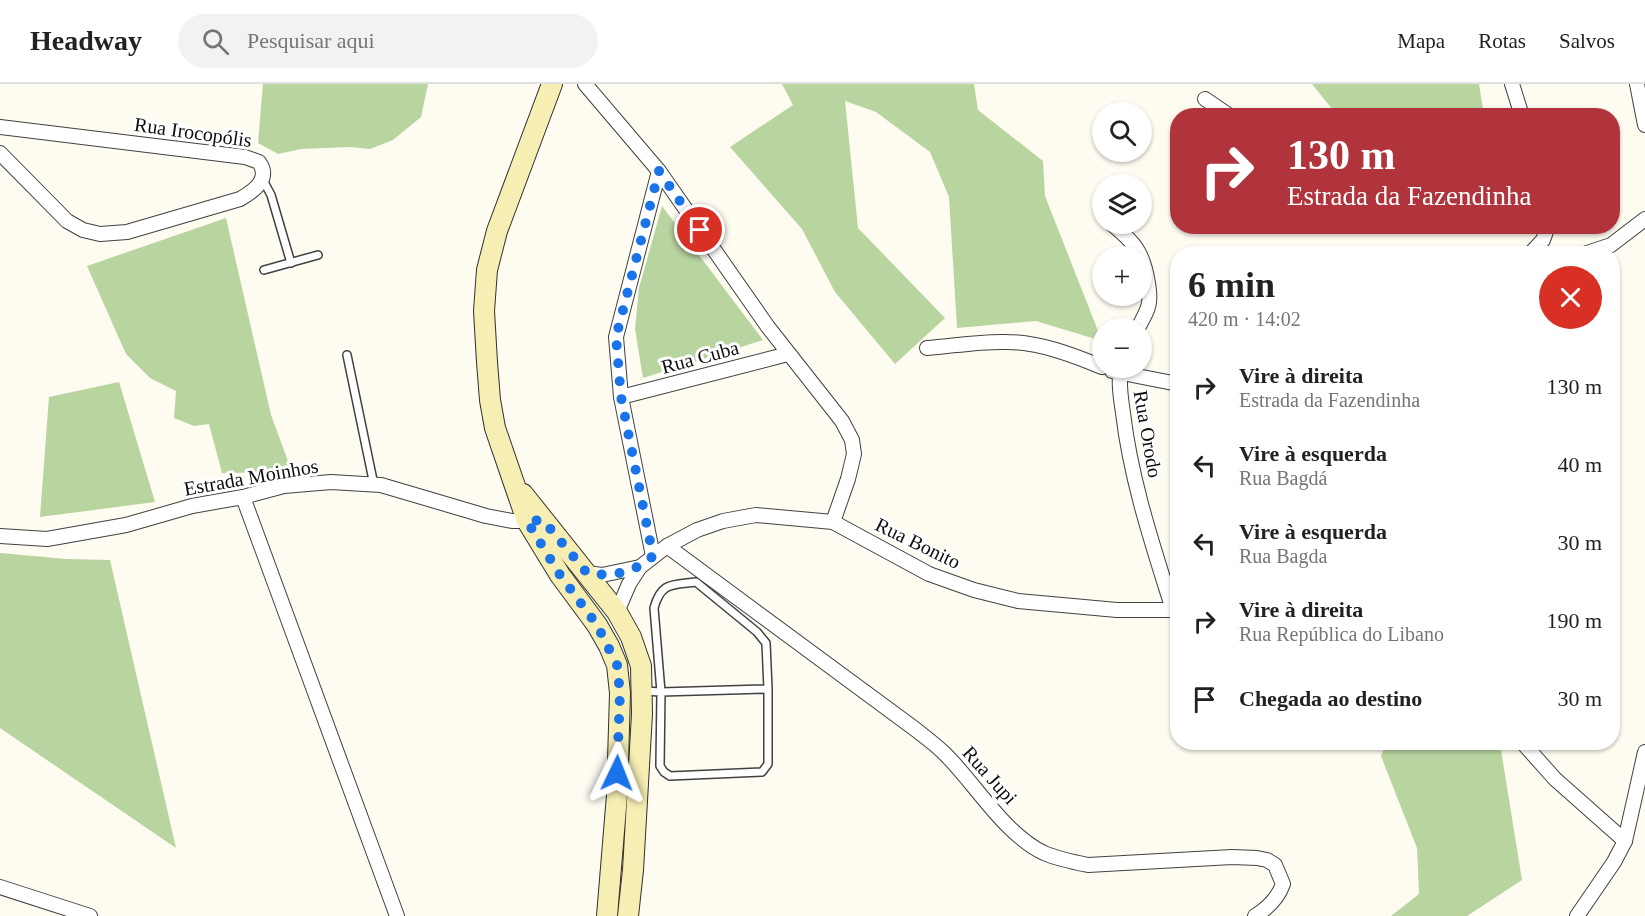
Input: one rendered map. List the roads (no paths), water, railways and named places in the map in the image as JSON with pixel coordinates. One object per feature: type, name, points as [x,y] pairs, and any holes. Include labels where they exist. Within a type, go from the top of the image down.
[{"type":"main road","points":[[552,84],[496,231],[487,270],[484,311],[490,400],[504,458],[560,575],[597,625],[617,665],[620,727],[607,916]]},
{"type":"main road","points":[[546,104],[566,84]]},
{"type":"main road","points":[[535,520],[587,573],[617,612],[631,638],[652,692],[628,916]]},
{"type":"street","points":[[585,84],[659,171],[788,354],[842,421],[852,440],[854,454],[833,522]]},
{"type":"street","points":[[1512,84],[1520,108]]},
{"type":"street","points":[[1637,84],[1645,125]]},
{"type":"street","points":[[1205,99],[1218,108]]},
{"type":"street","name":"Rua Irocopólis","points":[[0,127],[245,157],[259,162],[263,170],[263,180]]},
{"type":"street","points":[[0,153],[67,221],[83,230],[100,234],[128,232],[240,199],[254,191],[263,180]]},
{"type":"street","points":[[653,556],[621,397],[616,337],[659,171]]},
{"type":"street","points":[[1608,246],[1645,219]]},
{"type":"street","points":[[1124,234],[1133,242],[1141,254],[1146,271],[1150,293],[1149,306],[1143,318]]},
{"type":"street","points":[[927,348],[1005,342],[1021,343],[1058,351],[1092,363]]},
{"type":"street","name":"Rua Cuba","points":[[621,397],[788,354]]},
{"type":"street","name":"Rua Orodo","points":[[1121,378],[1126,442],[1148,532],[1170,596]]},
{"type":"street","points":[[1151,378],[1170,382]]},
{"type":"street","name":"Estrada Moinhos","points":[[0,536],[47,539],[126,525],[192,506],[243,497],[285,486],[331,482],[381,485],[486,516],[535,520]]},
{"type":"street","points":[[243,497],[397,916]]},
{"type":"street","name":"Rua Bonito","points":[[640,567],[667,546],[697,530],[723,521],[756,515],[833,522],[929,574],[974,590],[1018,601],[1117,610],[1170,610]]},
{"type":"street","name":"Rua Jupi","points":[[667,546],[923,735],[944,753],[996,812],[1024,839],[1043,852],[1066,861],[1088,865],[1232,857],[1268,860],[1275,865],[1283,884],[1274,901],[1255,916]]},
{"type":"street","points":[[587,573],[602,575],[640,567]]},
{"type":"street","points":[[617,612],[629,584],[640,567]]},
{"type":"street","points":[[1529,750],[1563,787],[1625,841]]},
{"type":"street","points":[[1584,913],[1625,841],[1645,752]]},
{"type":"street","points":[[0,887],[90,916]]},
{"type":"lane","points":[[263,180],[271,195],[291,263]]},
{"type":"lane","points":[[264,270],[318,255]]},
{"type":"lane","points":[[346,355],[374,485]]},
{"type":"lane","points":[[696,582],[762,637],[766,643],[768,764],[762,772],[670,776],[660,766],[652,692],[654,608],[658,594],[666,586],[696,582]]},
{"type":"lane","points":[[652,692],[768,689]]}]
